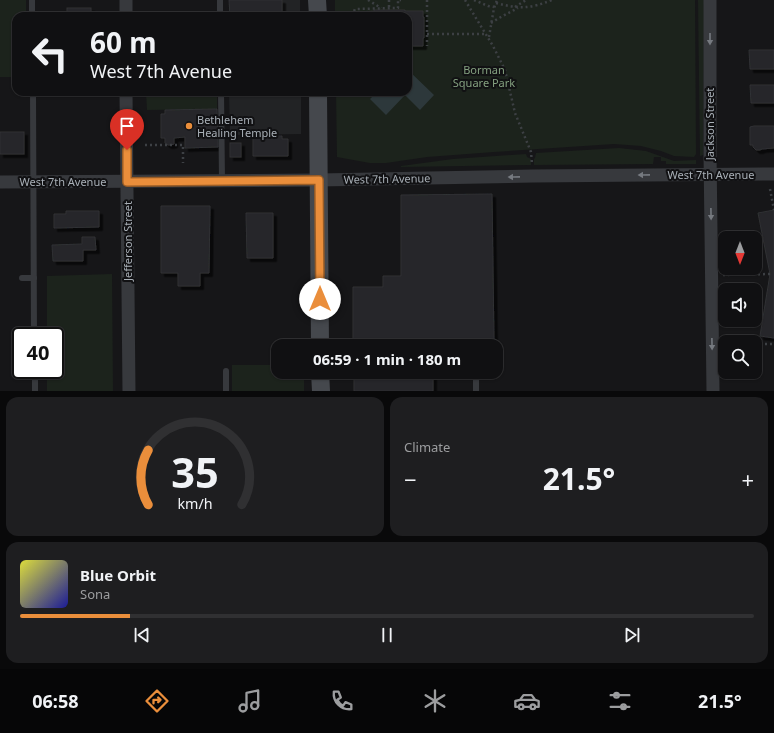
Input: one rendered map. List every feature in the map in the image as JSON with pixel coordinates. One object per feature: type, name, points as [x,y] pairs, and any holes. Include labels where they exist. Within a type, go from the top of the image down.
[{"type":"street","points":[[126,0],[126,12]]},
{"type":"street","points":[[318,0],[318,12]]},
{"type":"street","name":"Jackson Street","points":[[710,0],[713,391]]},
{"type":"street","name":"Jefferson Street","points":[[126,96],[129,391]]},
{"type":"street","points":[[318,96],[320,339]]},
{"type":"street","name":"West 7th Avenue","points":[[0,182],[127,182],[774,174]]},
{"type":"street","points":[[320,379],[321,391]]},
{"type":"lane","points":[[32,0],[32,12]]},
{"type":"lane","points":[[220,0],[220,12]]},
{"type":"lane","points":[[33,96],[34,327]]},
{"type":"lane","points":[[221,96],[222,181]]},
{"type":"lane","points":[[22,278],[34,278]]},
{"type":"lane","points":[[226,371],[226,391]]},
{"type":"lane","points":[[35,379],[35,391]]},
{"type":"lane","points":[[476,379],[476,391]]},
{"type":"path","points":[[368,0],[382,8]]},
{"type":"path","points":[[389,0],[389,9]]},
{"type":"path","points":[[354,12],[355,9],[398,8],[398,0],[401,0]]},
{"type":"path","points":[[427,0],[427,46]]},
{"type":"path","points":[[465,0],[486,34],[505,70],[515,113],[532,156],[533,176]]},
{"type":"path","points":[[474,0],[494,7]]},
{"type":"path","points":[[515,7],[526,0]]},
{"type":"path","points":[[490,24],[499,18],[521,8],[552,0]]},
{"type":"path","points":[[488,38],[496,2],[521,8]]},
{"type":"path","points":[[427,34],[486,34]]},
{"type":"path","points":[[145,145],[183,145],[183,163]]},
{"type":"path","points":[[770,189],[774,210]]},
{"type":"path","points":[[712,275],[770,274]]},
{"type":"path","points":[[762,344],[774,344]]},
{"type":"shaded area","points":[[229,0],[300,0],[300,12],[229,12]]},
{"type":"shaded area","points":[[412,74],[434,95],[420,110],[406,96],[412,96]]},
{"type":"shaded area","points":[[229,96],[301,96],[301,134],[230,135]]},
{"type":"shaded area","points":[[373,96],[404,96],[386,115],[370,99]]},
{"type":"green space","points":[[0,0],[26,0],[26,12],[12,12],[12,77],[0,77]]},
{"type":"green space","name":"Borman Square Park","points":[[335,0],[695,0],[696,154],[694,157],[674,156],[641,146],[614,144],[427,157],[386,163],[370,163],[337,157],[336,96],[412,96],[412,12],[335,12]]},
{"type":"green space","points":[[698,0],[704,0],[703,155],[700,156]]},
{"type":"green space","points":[[146,96],[217,96],[217,109],[147,110]]},
{"type":"green space","points":[[619,148],[646,151],[674,161],[696,160],[696,164],[666,164],[666,161],[661,161],[661,157],[654,157],[653,164],[534,165],[536,153]]},
{"type":"green space","points":[[526,154],[527,157],[531,159],[531,165],[401,167],[453,159]]},
{"type":"green space","points":[[112,274],[113,391],[47,391],[47,379],[64,379],[64,327],[47,327],[47,276]]},
{"type":"green space","points":[[232,365],[271,365],[271,379],[304,379],[304,391],[232,391]]},
{"type":"building","points":[[229,0],[282,0],[282,12],[230,12]]},
{"type":"building","points":[[67,8],[91,8],[91,12],[67,12]]},
{"type":"building","points":[[423,11],[423,46],[412,46],[412,12],[356,12]]},
{"type":"building","points":[[749,50],[774,50],[774,69],[750,69]]},
{"type":"building","points":[[750,85],[774,85],[774,103],[751,103]]},
{"type":"building","name":"Bethlehem Healing Temple","points":[[217,109],[218,147],[185,148],[185,137],[174,138],[174,144],[171,145],[165,143],[165,138],[161,138],[161,114],[165,114],[165,110]]},
{"type":"building","points":[[774,126],[774,148],[756,150],[753,145],[750,145],[750,127]]},
{"type":"building","points":[[0,132],[24,132],[24,154],[0,154]]},
{"type":"building","points":[[282,136],[282,139],[288,139],[288,156],[253,156],[253,137]]},
{"type":"building","points":[[230,143],[241,143],[241,157],[230,157]]},
{"type":"building","points":[[492,194],[494,339],[353,339],[353,287],[383,287],[383,276],[401,276],[401,195]]},
{"type":"building","points":[[161,206],[210,206],[209,273],[200,273],[200,286],[178,286],[178,273],[161,273]]},
{"type":"building","points":[[774,210],[774,338],[760,335],[770,274],[758,213]]},
{"type":"building","points":[[66,211],[99,211],[99,227],[54,228],[54,214],[66,214]]},
{"type":"building","points":[[246,213],[273,213],[273,258],[247,258]]},
{"type":"building","points":[[82,237],[95,237],[96,250],[83,250],[83,261],[53,261],[52,245],[82,244]]},
{"type":"building","points":[[354,379],[433,379],[433,391],[354,391]]},
{"type":"place","name":"Bethlehem Healing Temple","points":[[189,126]]},
{"type":"route","points":[[127,150],[127,182],[319,180],[320,299]]}]
